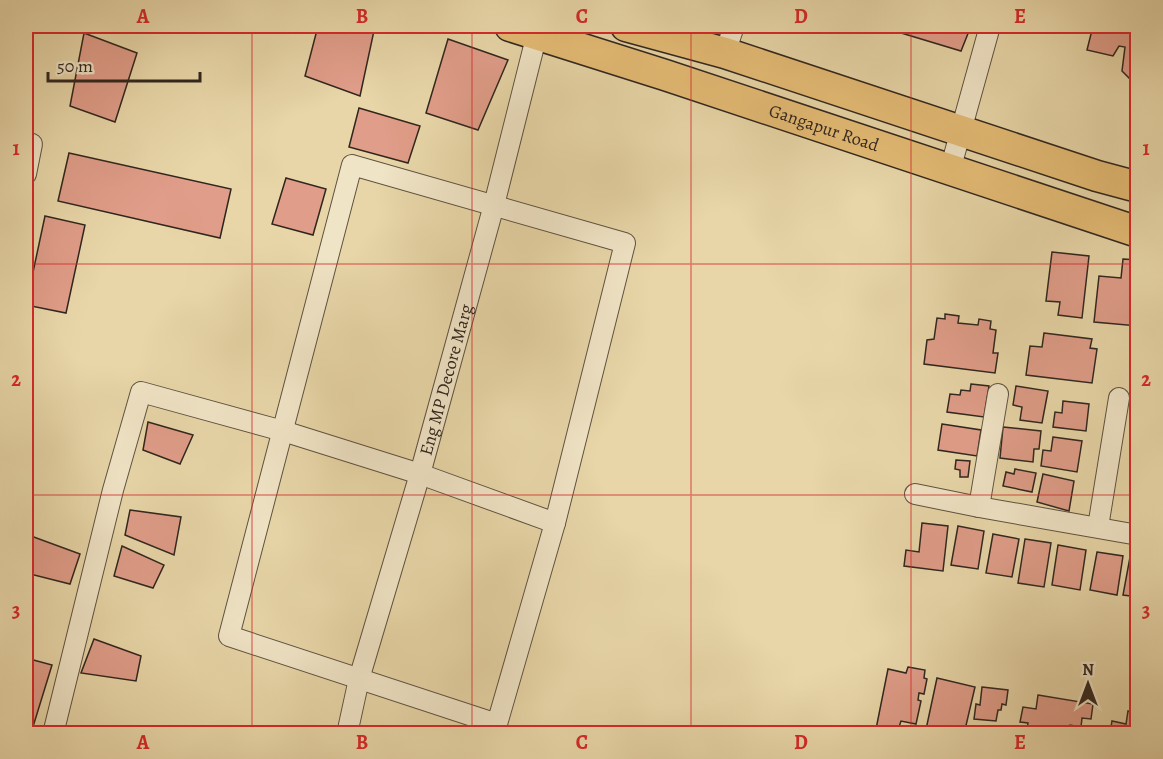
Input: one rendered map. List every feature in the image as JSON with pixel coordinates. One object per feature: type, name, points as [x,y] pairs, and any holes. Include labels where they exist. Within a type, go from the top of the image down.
[{"type":"main road","points":[[626,26],[729,39],[962,131],[1137,187]]},
{"type":"main road","name":"Gangapur Road","points":[[528,28],[1137,232]]},
{"type":"street","points":[[950,170],[990,26]]},
{"type":"street","name":"Eng MP Decore Marg","points":[[347,734],[359,679],[420,474],[494,206],[528,28]]},
{"type":"street","points":[[26,142],[32,144],[26,174]]},
{"type":"street","points":[[352,165],[494,206],[625,243],[555,524],[497,724],[229,636],[352,165]]},
{"type":"street","points":[[53,734],[113,490],[141,392],[283,431],[420,474],[555,524]]},
{"type":"street","points":[[979,507],[998,394]]},
{"type":"street","points":[[1098,527],[1119,398]]},
{"type":"street","points":[[915,494],[1137,535]]},
{"type":"building","points":[[318,26],[375,26],[360,96],[305,76]]},
{"type":"building","points":[[878,26],[971,26],[961,51]]},
{"type":"building","points":[[1093,26],[1138,26],[1138,82],[1133,82],[1122,71],[1125,47],[1119,46],[1113,56],[1087,50]]},
{"type":"building","points":[[84,33],[137,53],[115,122],[70,106]]},
{"type":"building","points":[[448,39],[508,60],[478,130],[426,113]]},
{"type":"building","points":[[359,108],[420,126],[408,163],[349,147]]},
{"type":"building","points":[[69,153],[231,189],[220,238],[58,201]]},
{"type":"building","points":[[286,178],[326,189],[313,235],[272,224]]},
{"type":"building","points":[[45,216],[85,225],[66,313],[26,305]]},
{"type":"building","points":[[1052,252],[1089,256],[1082,318],[1058,315],[1060,302],[1046,301]]},
{"type":"building","points":[[1123,259],[1138,260],[1138,326],[1094,322],[1099,276],[1121,278]]},
{"type":"building","points":[[945,314],[959,316],[958,323],[978,325],[979,319],[991,321],[990,329],[996,330],[993,353],[998,353],[995,373],[924,364],[927,340],[934,339],[937,318],[945,319]]},
{"type":"building","points":[[1044,333],[1092,339],[1090,348],[1097,349],[1092,383],[1026,375],[1030,346],[1042,347]]},
{"type":"building","points":[[971,384],[989,386],[984,417],[947,412],[950,394],[960,395],[961,390],[970,391]]},
{"type":"building","points":[[1016,386],[1048,391],[1042,423],[1020,420],[1022,407],[1013,405]]},
{"type":"building","points":[[1063,401],[1089,404],[1086,431],[1053,427],[1055,412],[1062,413]]},
{"type":"building","points":[[148,422],[193,435],[180,464],[143,450]]},
{"type":"building","points":[[942,424],[981,430],[977,456],[938,450]]},
{"type":"building","points":[[1003,427],[1041,431],[1039,449],[1034,449],[1033,462],[1000,458]]},
{"type":"building","points":[[1053,437],[1082,441],[1077,472],[1041,466],[1043,450],[1051,451]]},
{"type":"building","points":[[956,460],[970,461],[968,477],[960,477],[960,470],[955,469]]},
{"type":"building","points":[[1015,469],[1036,473],[1032,492],[1003,486],[1006,472],[1014,474]]},
{"type":"building","points":[[1043,474],[1074,481],[1069,511],[1037,502]]},
{"type":"building","points":[[130,510],[181,517],[174,555],[125,535]]},
{"type":"building","points":[[922,523],[948,526],[943,571],[904,566],[906,550],[919,552]]},
{"type":"building","points":[[958,526],[984,531],[978,569],[951,565]]},
{"type":"building","points":[[993,534],[1019,539],[1012,577],[986,573]]},
{"type":"building","points":[[31,536],[80,554],[70,584],[26,573]]},
{"type":"building","points":[[1025,539],[1051,543],[1044,587],[1018,583]]},
{"type":"building","points":[[1058,545],[1086,550],[1080,590],[1052,585]]},
{"type":"building","points":[[122,546],[164,565],[153,588],[114,576]]},
{"type":"building","points":[[1097,552],[1123,556],[1117,595],[1090,590]]},
{"type":"building","points":[[1130,557],[1138,558],[1138,597],[1123,595]]},
{"type":"building","points":[[94,639],[141,656],[136,681],[81,673]]},
{"type":"building","points":[[26,658],[52,665],[32,730],[26,728]]},
{"type":"building","points":[[908,667],[925,670],[924,678],[927,679],[924,694],[919,693],[918,700],[921,701],[916,724],[901,721],[899,727],[914,730],[913,734],[875,734],[888,669],[906,673]]},
{"type":"building","points":[[937,678],[975,687],[964,734],[925,734]]},
{"type":"building","points":[[982,687],[1008,690],[1006,705],[1002,704],[1001,710],[998,710],[996,721],[974,719],[976,704],[980,705]]},
{"type":"building","points":[[1038,695],[1093,704],[1091,719],[1082,718],[1081,727],[1070,725],[1068,734],[1026,734],[1028,723],[1020,722],[1023,707],[1036,709]]},
{"type":"building","points":[[1128,711],[1138,713],[1138,734],[1110,733],[1112,721],[1126,724]]}]
